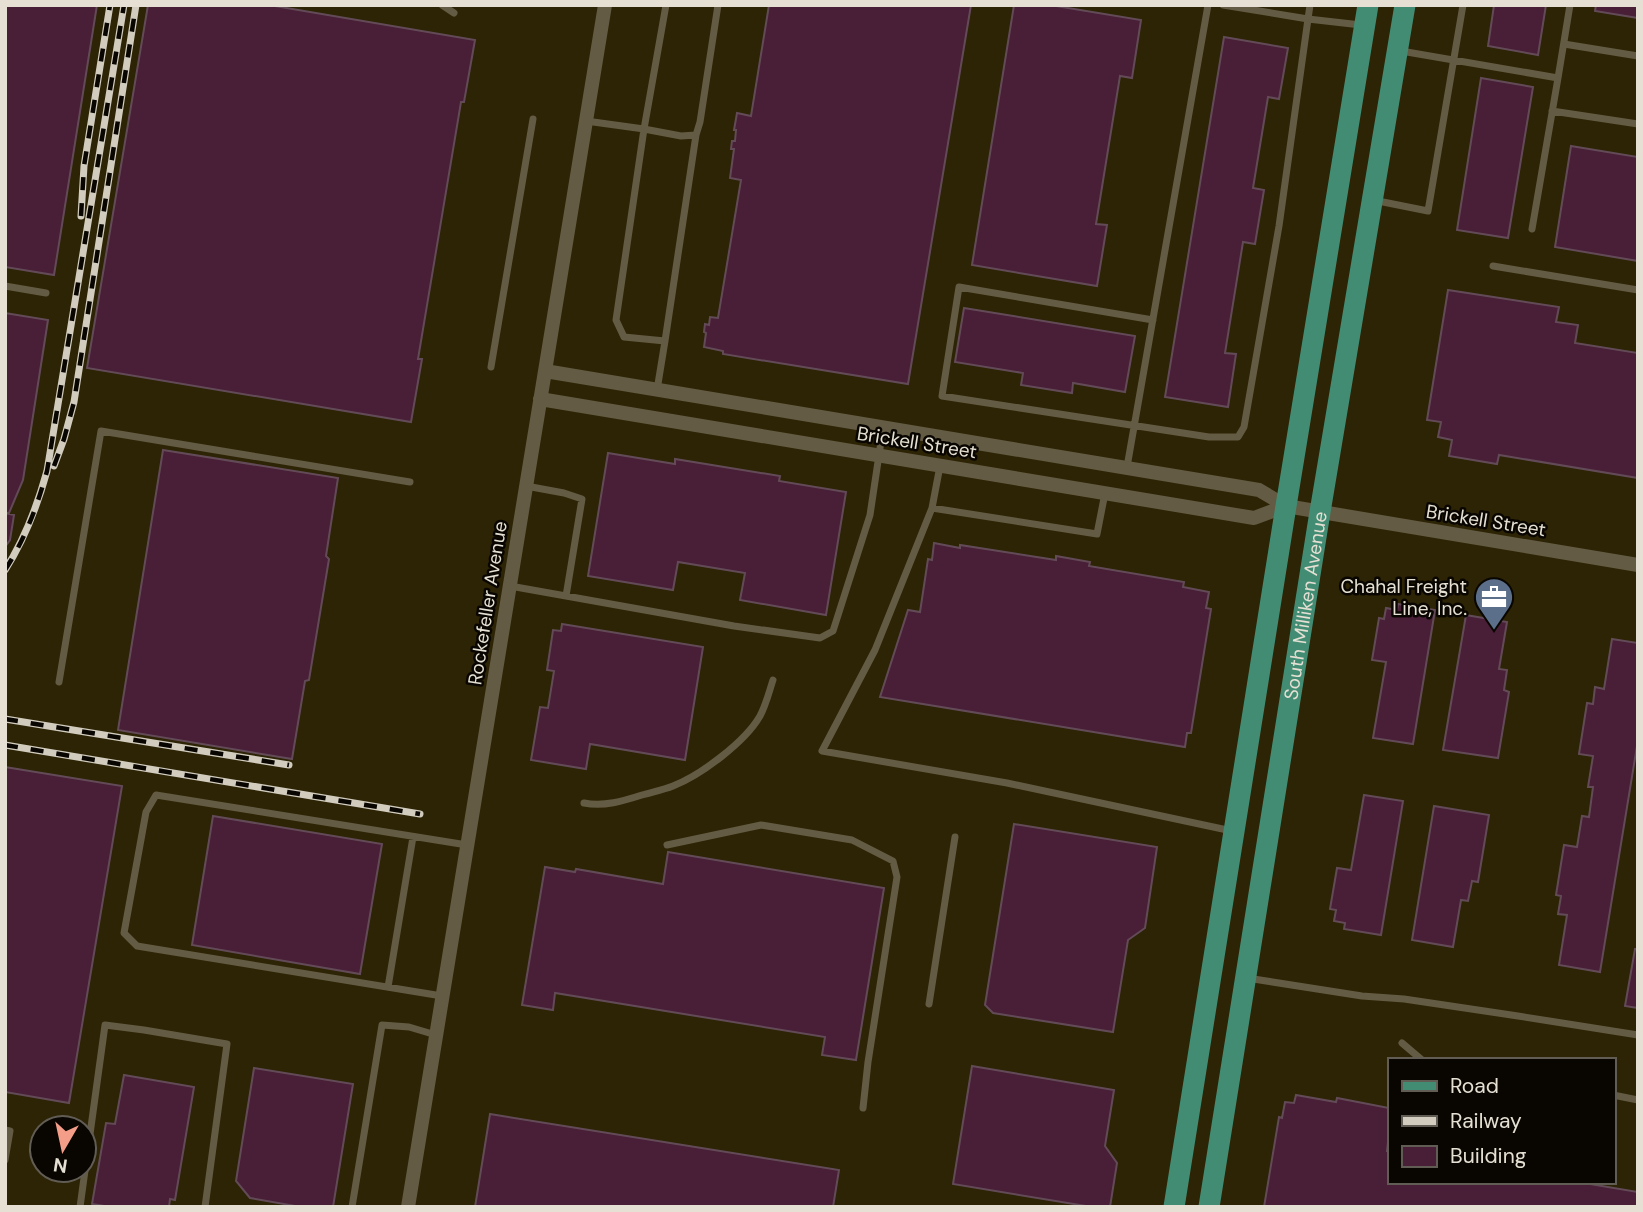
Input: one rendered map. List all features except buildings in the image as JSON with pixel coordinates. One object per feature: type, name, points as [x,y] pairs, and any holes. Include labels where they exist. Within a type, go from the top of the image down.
[{"type":"main road","name":"South Milliken Avenue","points":[[1209,1207],[1405,5]]},
{"type":"main road","name":"South Milliken Avenue","points":[[1174,1207],[1367,16]]},
{"type":"street","name":"Rockefeller Avenue","points":[[408,1207],[606,5]]},
{"type":"street","name":"Brickell Street","points":[[545,371],[1259,489],[1286,506],[1638,565]]},
{"type":"street","name":"Brickell Street","points":[[540,399],[1254,518],[1286,506]]},
{"type":"lane","points":[[442,5],[454,13]]},
{"type":"lane","points":[[665,341],[624,337],[616,320],[644,129],[666,5]]},
{"type":"lane","points":[[657,390],[718,5]]},
{"type":"lane","points":[[1127,467],[1208,5]]},
{"type":"lane","points":[[1223,5],[1308,19],[1367,16]]},
{"type":"lane","points":[[1153,320],[959,287],[942,396],[1209,437],[1238,437],[1244,427],[1279,226],[1310,5]]},
{"type":"lane","points":[[1372,200],[1428,211],[1463,5]]},
{"type":"lane","points":[[1532,229],[1570,5]]},
{"type":"lane","points":[[1564,44],[1638,56]]},
{"type":"lane","points":[[1397,50],[1558,78]]},
{"type":"lane","points":[[1552,111],[1638,124]]},
{"type":"lane","points":[[491,367],[533,118]]},
{"type":"lane","points":[[586,121],[681,136],[696,135]]},
{"type":"lane","points":[[1493,267],[1638,290]]},
{"type":"lane","points":[[5,286],[46,293]]},
{"type":"lane","points":[[510,586],[734,626],[820,638],[833,631],[870,515],[883,428]]},
{"type":"lane","points":[[59,682],[101,431],[411,482]]},
{"type":"lane","points":[[940,465],[932,508],[875,650],[822,751],[1007,783],[1234,832]]},
{"type":"lane","points":[[526,486],[582,499],[566,596]]},
{"type":"lane","points":[[932,508],[1097,534],[1105,493]]},
{"type":"lane","points":[[584,803],[614,803],[673,786],[694,776],[718,760],[741,739],[760,716],[773,680]]},
{"type":"lane","points":[[442,996],[136,946],[124,933],[146,812],[156,795],[467,845]]},
{"type":"lane","points":[[667,845],[761,825],[852,840],[893,861],[897,877],[863,1108]]},
{"type":"lane","points":[[388,987],[413,836]]},
{"type":"lane","points":[[929,1004],[955,837]]},
{"type":"lane","points":[[1245,977],[1638,1035]]},
{"type":"lane","points":[[80,1207],[105,1025],[227,1044],[205,1207]]},
{"type":"lane","points":[[352,1207],[382,1025],[409,1027],[436,1035]]},
{"type":"lane","points":[[1402,1043],[1421,1058]]},
{"type":"lane","points":[[1615,1096],[1638,1100]]},
{"type":"lane","points":[[5,1130],[10,1131],[5,1160]]},
{"type":"shaded area","points":[[5,5],[1638,5],[1638,1207],[5,1207]]},
{"type":"railway","points":[[81,216],[84,166],[110,5]]},
{"type":"railway","points":[[5,570],[30,522],[47,471],[124,5]]},
{"type":"railway","points":[[54,466],[74,402],[136,5]]},
{"type":"railway","points":[[5,719],[289,765]]},
{"type":"railway","points":[[5,745],[420,814]]},
{"type":"place","name":"Chahal Freight Line, Inc.","points":[[1494,631]]}]
